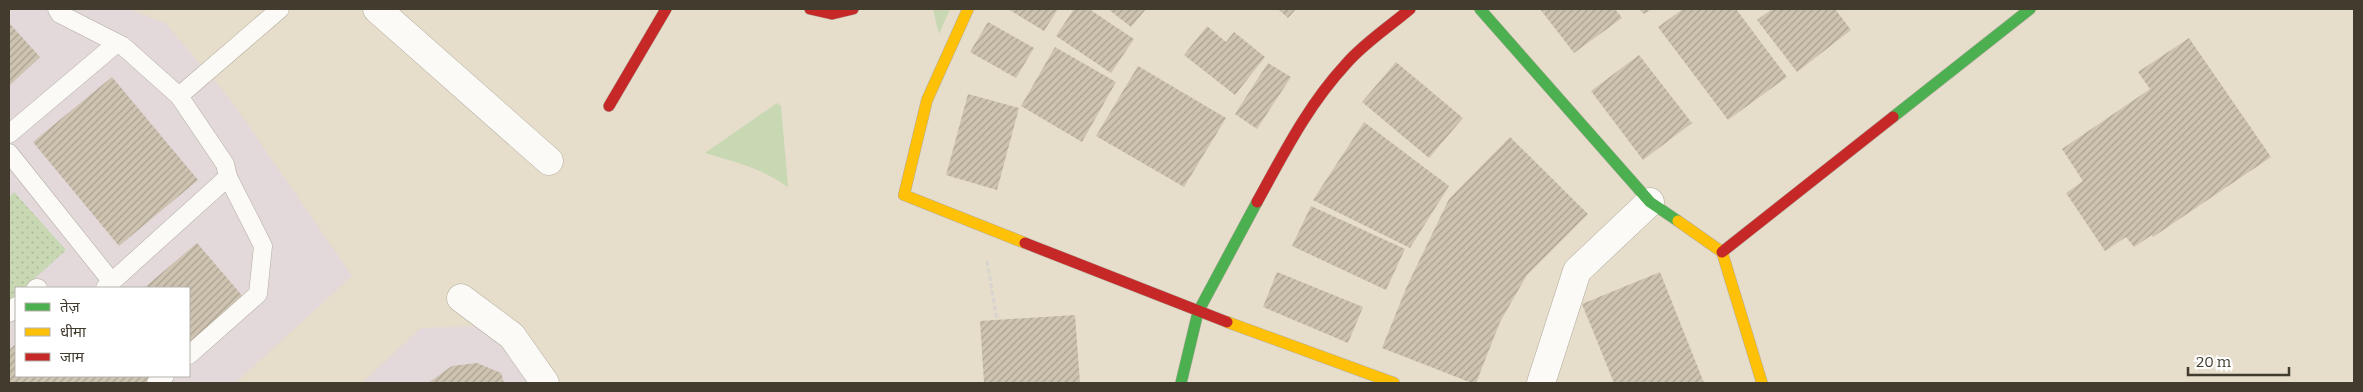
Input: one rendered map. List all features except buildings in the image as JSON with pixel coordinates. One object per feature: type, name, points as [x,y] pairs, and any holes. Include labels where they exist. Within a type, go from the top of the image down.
[{"type":"street","points":[[377,9],[549,161]]},
{"type":"street","points":[[609,106],[666,9]]},
{"type":"street","points":[[810,9],[821,14],[845,13],[853,9]]},
{"type":"street","points":[[968,9],[927,100],[904,195],[1198,312],[1394,383]]},
{"type":"street","points":[[1181,383],[1198,312],[1294,132],[1317,97],[1347,62],[1410,9]]},
{"type":"street","points":[[1480,9],[1650,202],[1722,252],[1762,383]]},
{"type":"street","points":[[1722,252],[2030,9]]},
{"type":"street","points":[[1540,383],[1577,271],[1650,202]]},
{"type":"street","points":[[461,298],[512,336],[544,383]]},
{"type":"lane","points":[[57,9],[60,14],[123,46],[180,96],[225,164],[228,177],[263,246],[258,294],[190,354]]},
{"type":"lane","points":[[180,96],[280,9]]},
{"type":"lane","points":[[9,134],[116,43]]},
{"type":"lane","points":[[9,153],[109,285],[228,177]]},
{"type":"path","points":[[987,258],[997,320]]},
{"type":"shaded area","points":[[9,9],[129,9],[165,23],[230,99],[352,276],[235,383],[9,383]]},
{"type":"shaded area","points":[[483,326],[533,383],[362,383],[421,328]]},
{"type":"green space","points":[[933,9],[950,9],[939,34]]},
{"type":"green space","points":[[777,103],[781,106],[788,187],[758,170],[705,153]]},
{"type":"green space","points":[[14,192],[66,250],[25,287],[15,287],[15,296],[9,302],[9,198]]},
{"type":"traffic: fast","points":[[1480,9],[1650,202],[1678,221]]},
{"type":"traffic: fast","points":[[1893,117],[2030,9]]},
{"type":"traffic: fast","points":[[1181,383],[1198,312],[1257,202]]},
{"type":"traffic: slow","points":[[968,9],[927,100],[904,195],[1025,243]]},
{"type":"traffic: slow","points":[[1678,221],[1722,252],[1762,383]]},
{"type":"traffic: slow","points":[[1227,322],[1394,383]]},
{"type":"traffic: jam","points":[[609,106],[666,9]]},
{"type":"traffic: jam","points":[[810,9],[832,14],[853,9]]},
{"type":"traffic: jam","points":[[1257,202],[1297,130],[1332,80],[1353,56],[1410,9]]},
{"type":"traffic: jam","points":[[1722,252],[1893,117]]},
{"type":"traffic: jam","points":[[1025,243],[1227,322]]}]
